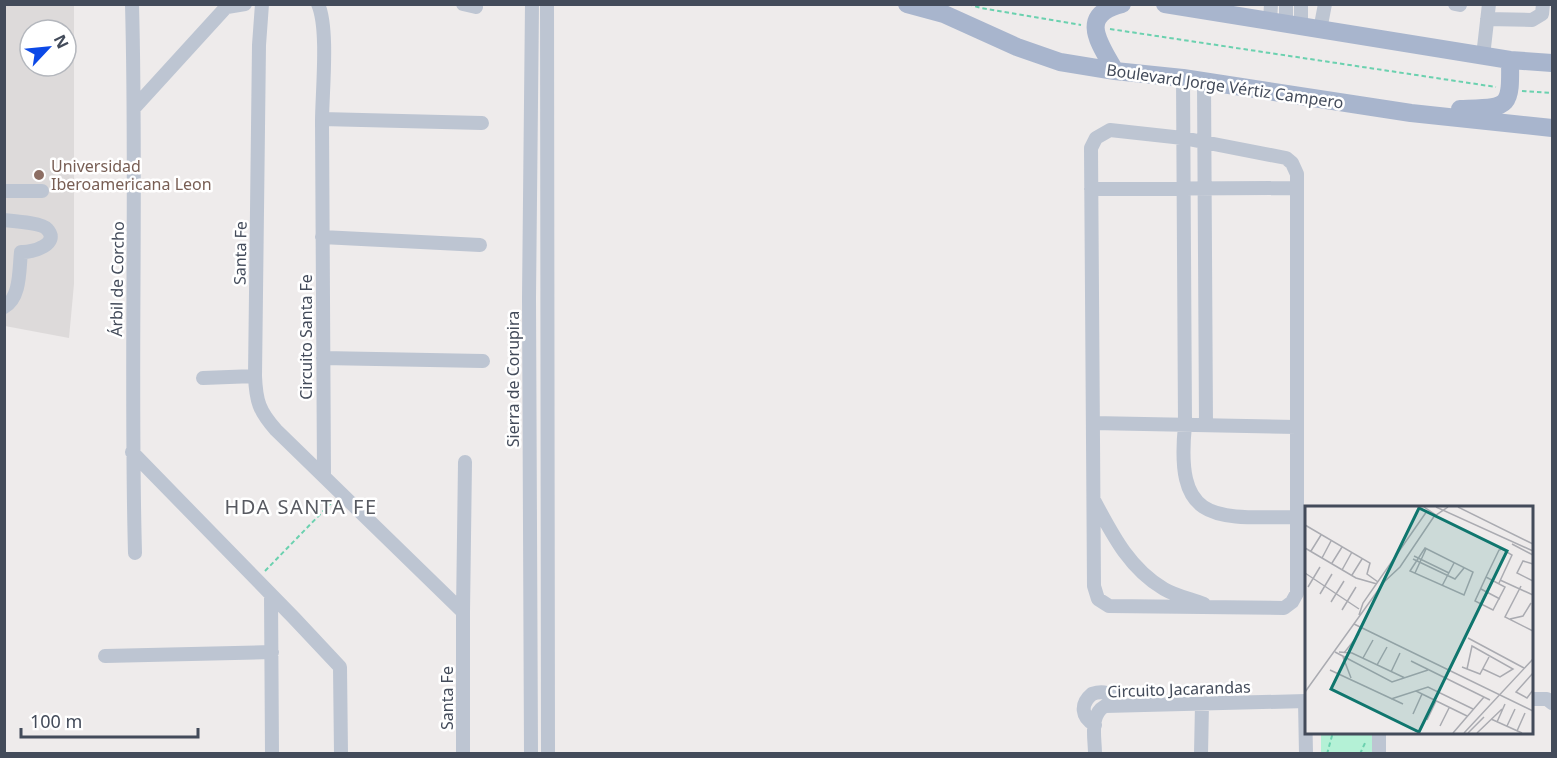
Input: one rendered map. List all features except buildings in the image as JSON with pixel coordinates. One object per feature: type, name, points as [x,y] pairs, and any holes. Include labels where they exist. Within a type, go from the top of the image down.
[{"type":"main road","name":"Boulevard Jorge Vértiz Campero","points":[[907,4],[937,8],[1040,57],[1060,62],[1115,71],[1183,78],[1411,113],[1552,128]]},
{"type":"main road","points":[[1115,71],[1098,43],[1095,27],[1103,12],[1122,4]]},
{"type":"main road","points":[[1164,4],[1282,19],[1320,30],[1483,56],[1552,63]]},
{"type":"main road","points":[[1411,113],[1492,108],[1502,104],[1508,98],[1510,90],[1510,60]]},
{"type":"street","name":"Árbil de Corcho","points":[[132,4],[135,107],[132,452],[135,553]]},
{"type":"street","points":[[135,107],[228,6],[245,4]]},
{"type":"street","name":"Santa Fe","points":[[262,4],[259,45],[255,376],[258,401],[260,410],[267,420],[324,476]]},
{"type":"street","name":"Circuito Santa Fe","points":[[318,4],[323,30],[324,476]]},
{"type":"street","name":"Sierra de Corupira","points":[[531,753],[529,298],[532,4]]},
{"type":"street","name":"Sierra de Corupira","points":[[547,4],[548,753]]},
{"type":"street","points":[[1282,19],[1286,4]]},
{"type":"street","points":[[1282,19],[1301,4]]},
{"type":"street","points":[[1320,30],[1325,4]]},
{"type":"street","points":[[1455,4],[1460,5]]},
{"type":"street","points":[[1483,56],[1489,4]]},
{"type":"street","points":[[1487,19],[1532,20],[1542,14],[1543,4]]},
{"type":"street","points":[[1183,78],[1185,425],[1183,467],[1187,488],[1199,505],[1221,515],[1242,518],[1296,517]]},
{"type":"street","points":[[1204,82],[1206,425]]},
{"type":"street","points":[[322,119],[482,123]]},
{"type":"street","points":[[1110,129],[1184,138],[1286,158],[1292,163],[1297,174],[1297,593],[1292,602],[1284,608],[1109,606],[1098,599],[1094,586],[1091,147],[1096,138],[1110,129]]},
{"type":"street","points":[[1091,189],[1297,188]]},
{"type":"street","points":[[4,192],[42,191]]},
{"type":"street","points":[[4,220],[44,226],[50,235],[43,248],[34,252],[21,252],[16,292],[10,304],[4,307]]},
{"type":"street","points":[[322,237],[480,245]]},
{"type":"street","points":[[323,358],[483,361]]},
{"type":"street","points":[[203,378],[255,376]]},
{"type":"street","points":[[1093,423],[1296,427]]},
{"type":"street","points":[[132,452],[340,667],[341,753]]},
{"type":"street","name":"Santa Fe","points":[[464,753],[465,462]]},
{"type":"street","points":[[324,476],[463,612]]},
{"type":"street","points":[[1094,500],[1114,538],[1145,575],[1165,590],[1214,608]]},
{"type":"street","points":[[271,595],[272,753]]},
{"type":"street","points":[[272,626],[294,618]]},
{"type":"street","points":[[105,656],[272,652]]},
{"type":"street","points":[[1533,699],[1545,690],[1552,689]]},
{"type":"street","points":[[1533,699],[1547,699],[1552,703]]},
{"type":"street","name":"Circuito Jacarandas","points":[[1095,753],[1094,719],[1100,709],[1105,706],[1305,701]]},
{"type":"street","points":[[1201,753],[1202,704]]},
{"type":"street","points":[[1306,734],[1306,753]]},
{"type":"street","points":[[1379,734],[1379,753]]},
{"type":"path","points":[[968,4],[1095,27],[1510,90],[1552,93]]},
{"type":"path","points":[[257,580],[340,493]]},
{"type":"path","points":[[1327,753],[1332,734]]},
{"type":"path","points":[[1360,753],[1367,740]]},
{"type":"shaded area","name":"Universidad Iberoamericana Leon","points":[[4,5],[74,5],[74,18],[18,18],[18,78],[74,78],[74,284],[69,338],[5,326]]},
{"type":"green space","points":[[1321,734],[1373,734],[1373,753],[1321,753]]},
{"type":"place","name":"Universidad Iberoamericana Leon","points":[[39,175]]},
{"type":"district","name":"HDA SANTA FE","points":[[301,506]]}]
